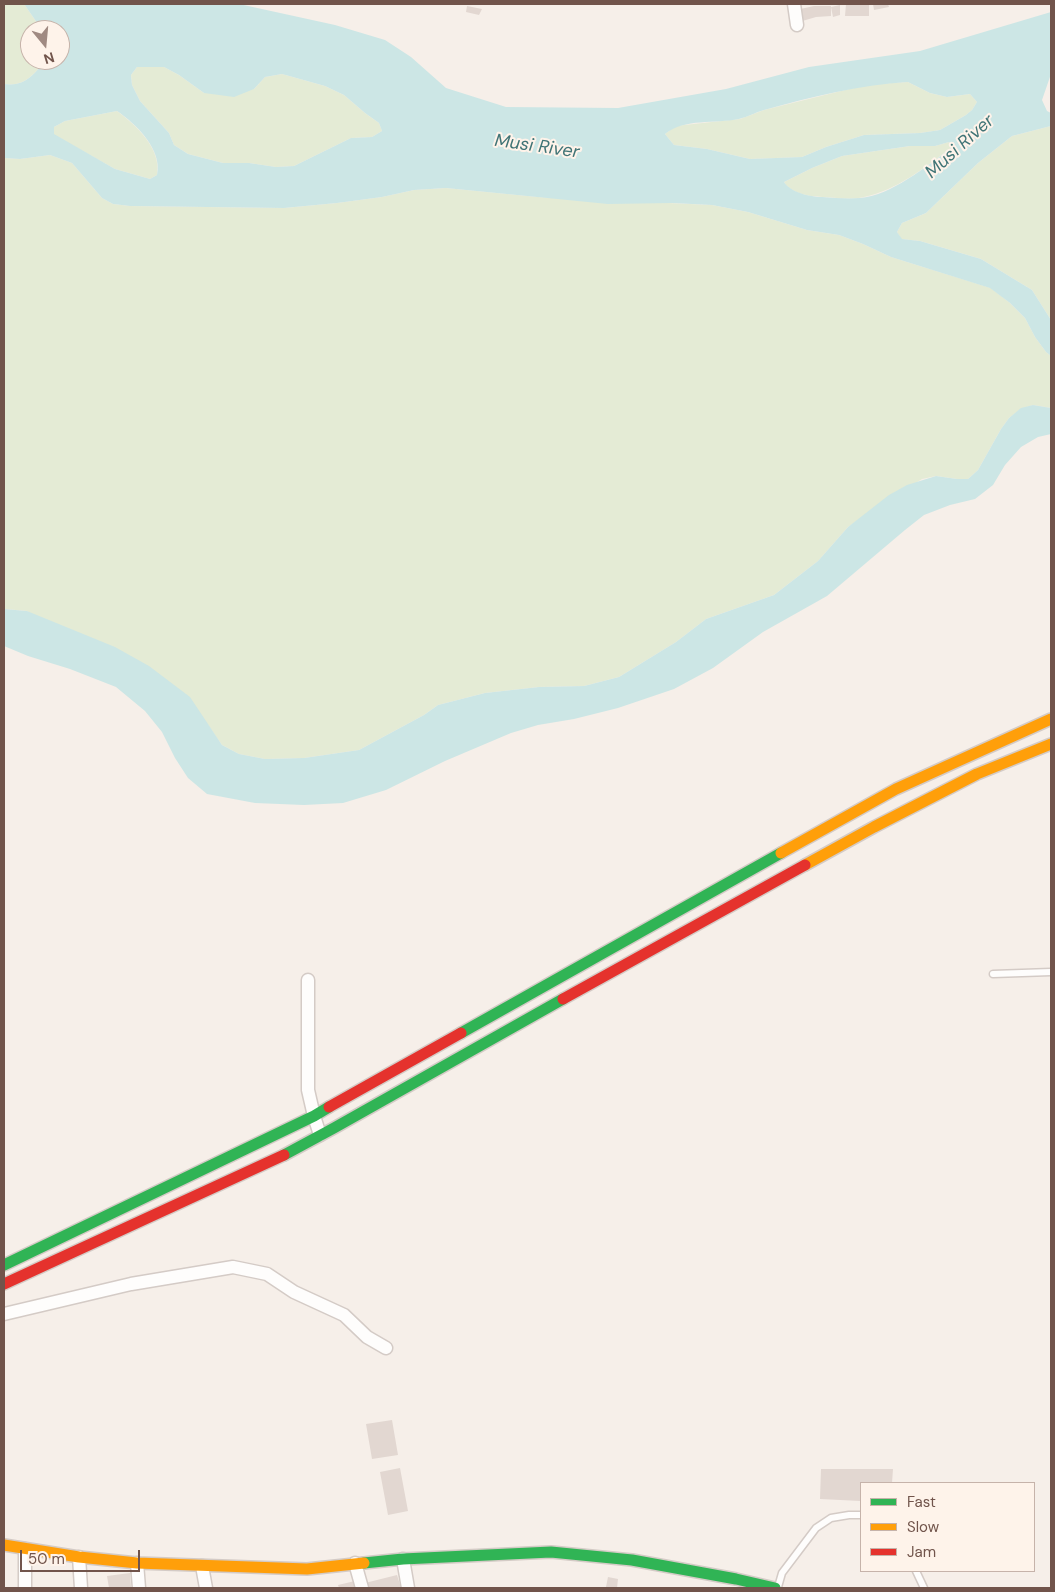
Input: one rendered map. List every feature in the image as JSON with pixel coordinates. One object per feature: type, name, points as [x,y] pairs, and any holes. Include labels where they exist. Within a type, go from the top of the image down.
[{"type":"street","points":[[794,4],[797,25]]},
{"type":"street","points":[[4,1265],[314,1116],[896,789],[1051,719]]},
{"type":"street","points":[[4,1284],[266,1164],[320,1136],[874,827],[977,774],[1051,744]]},
{"type":"street","points":[[308,980],[308,1090],[320,1136]]},
{"type":"street","points":[[4,1314],[131,1284],[233,1266],[267,1274],[294,1292],[344,1315],[367,1337],[386,1348]]},
{"type":"street","points":[[4,1545],[79,1557],[137,1563],[307,1569],[403,1559],[551,1552],[602,1556],[708,1573],[776,1588]]},
{"type":"street","points":[[25,1549],[25,1588]]},
{"type":"street","points":[[79,1557],[81,1588]]},
{"type":"street","points":[[403,1559],[408,1588]]},
{"type":"street","points":[[137,1563],[139,1588]]},
{"type":"street","points":[[355,1563],[362,1588]]},
{"type":"street","points":[[202,1566],[206,1588]]},
{"type":"lane","points":[[993,974],[1051,972]]},
{"type":"lane","points":[[776,1588],[782,1573],[816,1528],[831,1518],[860,1515]]},
{"type":"lane","points":[[916,1572],[924,1588]]},
{"type":"green space","points":[[4,4],[24,4],[35,20],[20,20],[20,70],[37,70],[23,82],[4,84]]},
{"type":"green space","points":[[137,67],[164,67],[204,93],[254,89],[265,77],[282,74],[325,86],[344,95],[379,123],[382,131],[372,137],[351,138],[294,166],[276,167],[249,163],[223,163],[188,154],[174,145],[169,133],[140,101],[132,85],[131,75]]},
{"type":"green space","points":[[908,82],[930,93],[947,97],[970,94],[977,102],[966,115],[940,130],[920,133],[864,135],[802,157],[750,159],[707,149],[674,145],[665,134],[675,126],[740,119],[764,110],[849,89],[876,84]]},
{"type":"green space","points":[[117,111],[132,123],[152,147],[156,156],[157,175],[150,179],[115,169],[54,135],[54,127],[65,121]]},
{"type":"green space","points":[[1051,126],[1051,320],[1032,290],[981,259],[920,241],[901,239],[897,232],[902,223],[926,213],[978,163],[1012,136]]},
{"type":"green space","points":[[949,142],[952,145],[951,148],[910,177],[888,189],[864,197],[845,198],[808,195],[797,192],[784,182],[842,156],[910,146],[935,146]]},
{"type":"green space","points":[[50,155],[72,163],[102,198],[113,204],[130,206],[284,208],[382,197],[414,190],[446,188],[538,197],[712,205],[748,212],[807,230],[839,235],[891,257],[991,288],[1010,303],[1025,318],[1035,337],[1051,356],[1051,408],[1033,405],[1021,409],[1009,418],[978,470],[968,479],[936,476],[922,479],[848,527],[818,561],[774,595],[706,619],[676,642],[619,677],[584,686],[539,687],[485,693],[438,705],[424,715],[359,750],[304,758],[265,759],[239,754],[222,745],[208,725],[27,611],[4,609],[4,158],[20,159]]},
{"type":"water","name":"Musi River","points":[[24,4],[239,4],[335,25],[385,40],[411,57],[446,88],[506,107],[618,108],[726,89],[809,67],[920,51],[1051,12],[1051,74],[1042,100],[1047,111],[1051,113],[1051,126],[1012,136],[978,163],[926,213],[902,223],[897,232],[902,239],[920,241],[981,259],[1032,290],[1051,320],[1051,356],[1035,337],[1025,318],[1010,303],[990,288],[891,257],[839,235],[807,230],[748,212],[712,205],[672,203],[608,204],[446,188],[414,190],[382,197],[284,208],[130,206],[113,204],[102,198],[72,163],[50,155],[20,159],[4,158],[4,84],[18,84],[33,75],[37,70],[70,70],[70,20],[35,20]],"holes":[[[137,67],[164,67],[204,93],[234,97],[254,89],[265,77],[282,74],[325,86],[344,95],[379,123],[382,131],[372,137],[351,138],[294,166],[276,167],[249,163],[223,163],[188,154],[174,145],[169,133],[140,101],[132,85],[131,75]],[[908,82],[930,93],[947,97],[970,94],[977,102],[966,115],[940,130],[920,133],[864,135],[802,157],[750,159],[707,149],[674,145],[665,134],[682,126],[700,122],[739,119],[764,110],[817,96]],[[117,111],[140,130],[152,147],[158,166],[157,175],[150,179],[115,169],[54,134],[54,127],[65,121]],[[949,142],[952,145],[951,148],[931,163],[896,186],[872,196],[860,198],[812,196],[795,191],[784,182],[842,156],[910,146],[935,146]]]},
{"type":"water","points":[[1033,405],[1051,408],[1051,434],[1038,437],[1021,447],[1005,465],[993,485],[975,499],[950,505],[924,515],[827,596],[763,632],[713,668],[674,689],[618,708],[574,719],[538,725],[511,733],[445,761],[386,790],[343,803],[304,805],[255,803],[207,794],[188,778],[162,732],[145,711],[116,687],[4,646],[4,609],[27,611],[115,647],[149,666],[190,697],[222,745],[239,754],[265,759],[304,758],[359,750],[424,715],[438,705],[485,693],[539,687],[584,686],[619,677],[676,642],[706,619],[774,595],[818,561],[848,527],[889,495],[907,485],[936,476],[968,479],[978,470],[1009,418],[1021,408]]},
{"type":"building","points":[[846,4],[869,4],[869,16],[845,16]]},
{"type":"building","points":[[873,4],[888,4],[889,7],[874,10]]},
{"type":"building","points":[[840,5],[840,15],[833,17],[831,7]]},
{"type":"building","points":[[467,6],[482,9],[479,15],[466,12]]},
{"type":"building","points":[[814,6],[831,6],[831,16],[816,17],[799,22],[796,10]]},
{"type":"building","points":[[392,1420],[398,1455],[372,1459],[366,1424]]},
{"type":"building","points":[[400,1468],[408,1511],[388,1515],[380,1472]]},
{"type":"building","points":[[821,1469],[893,1469],[892,1482],[860,1482],[860,1501],[820,1499]]},
{"type":"building","points":[[130,1573],[131,1588],[109,1588],[107,1576]]},
{"type":"building","points":[[397,1575],[401,1588],[366,1588],[365,1583]]},
{"type":"building","points":[[608,1577],[618,1579],[617,1588],[606,1587]]},
{"type":"building","points":[[355,1581],[357,1588],[339,1588],[338,1585]]},
{"type":"traffic: fast","points":[[461,1033],[781,853]]},
{"type":"traffic: fast","points":[[284,1155],[563,999]]},
{"type":"traffic: fast","points":[[4,1265],[314,1116],[329,1107]]},
{"type":"traffic: fast","points":[[364,1563],[403,1559],[551,1552],[632,1560],[775,1588]]},
{"type":"traffic: slow","points":[[781,853],[896,789],[1051,719]]},
{"type":"traffic: slow","points":[[805,865],[977,774],[1051,744]]},
{"type":"traffic: slow","points":[[4,1545],[79,1557],[137,1563],[307,1569],[364,1563]]},
{"type":"traffic: jam","points":[[563,999],[805,865]]},
{"type":"traffic: jam","points":[[329,1107],[461,1033]]},
{"type":"traffic: jam","points":[[4,1284],[284,1155]]}]
